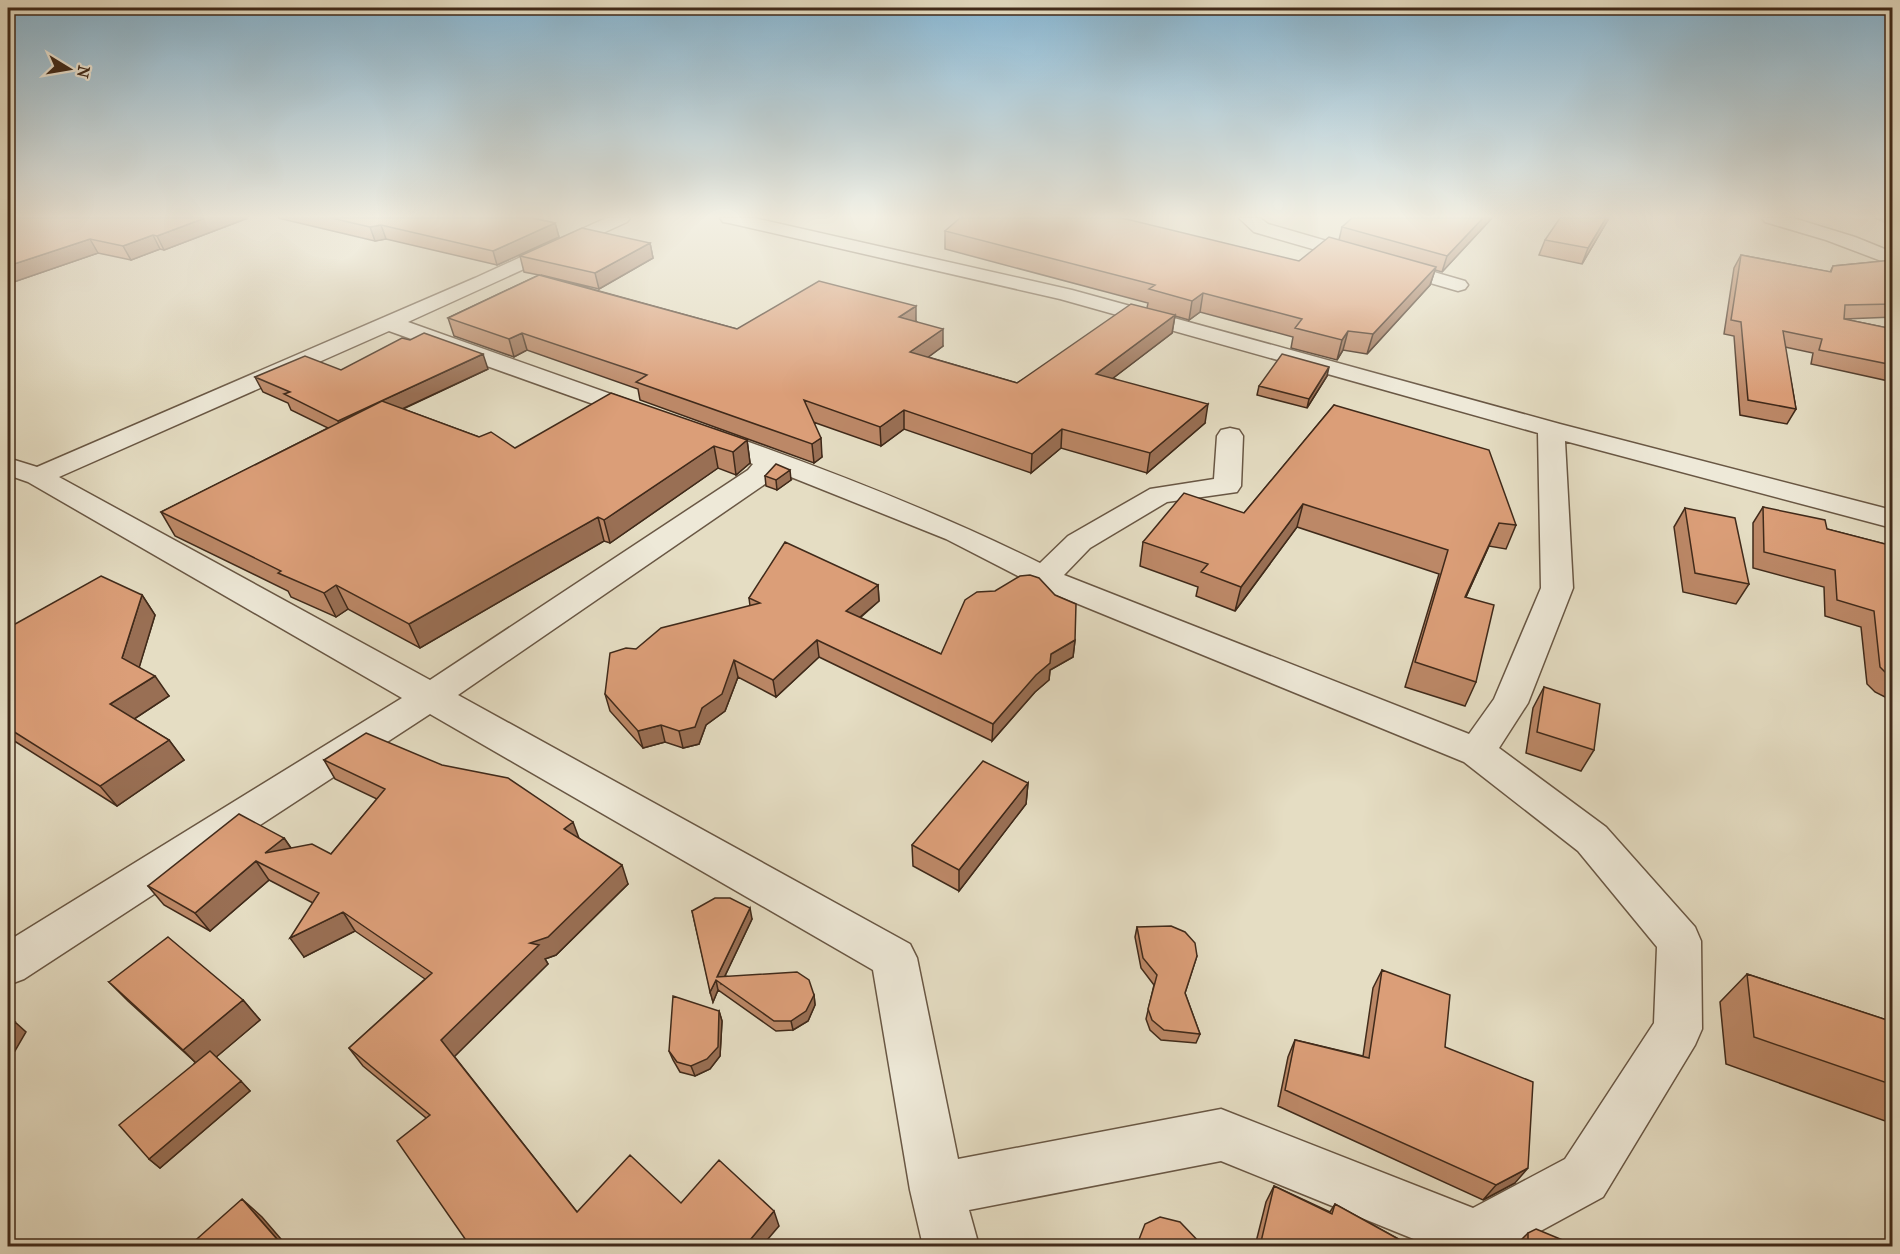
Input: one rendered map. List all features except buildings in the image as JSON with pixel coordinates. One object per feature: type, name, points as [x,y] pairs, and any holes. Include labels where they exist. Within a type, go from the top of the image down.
[{"type":"street","points":[[23,471],[388,323],[491,277]]},
{"type":"street","points":[[988,277],[1065,294],[1551,429],[1893,519]]},
{"type":"street","points":[[1429,277],[1458,285]]},
{"type":"street","points":[[388,323],[762,456],[956,533],[1044,577],[1477,752],[1592,839],[1679,941],[1678,1029],[1584,1178],[1475,1237],[1221,1135],[938,1190]]},
{"type":"street","points":[[1477,752],[1510,703],[1557,588],[1551,429]]},
{"type":"street","points":[[1044,577],[1079,542],[1160,495],[1227,486],[1230,436]]},
{"type":"street","points":[[8,965],[430,697],[758,476],[767,464],[762,456]]},
{"type":"street","points":[[23,471],[894,958],[938,1190],[951,1246]]}]
